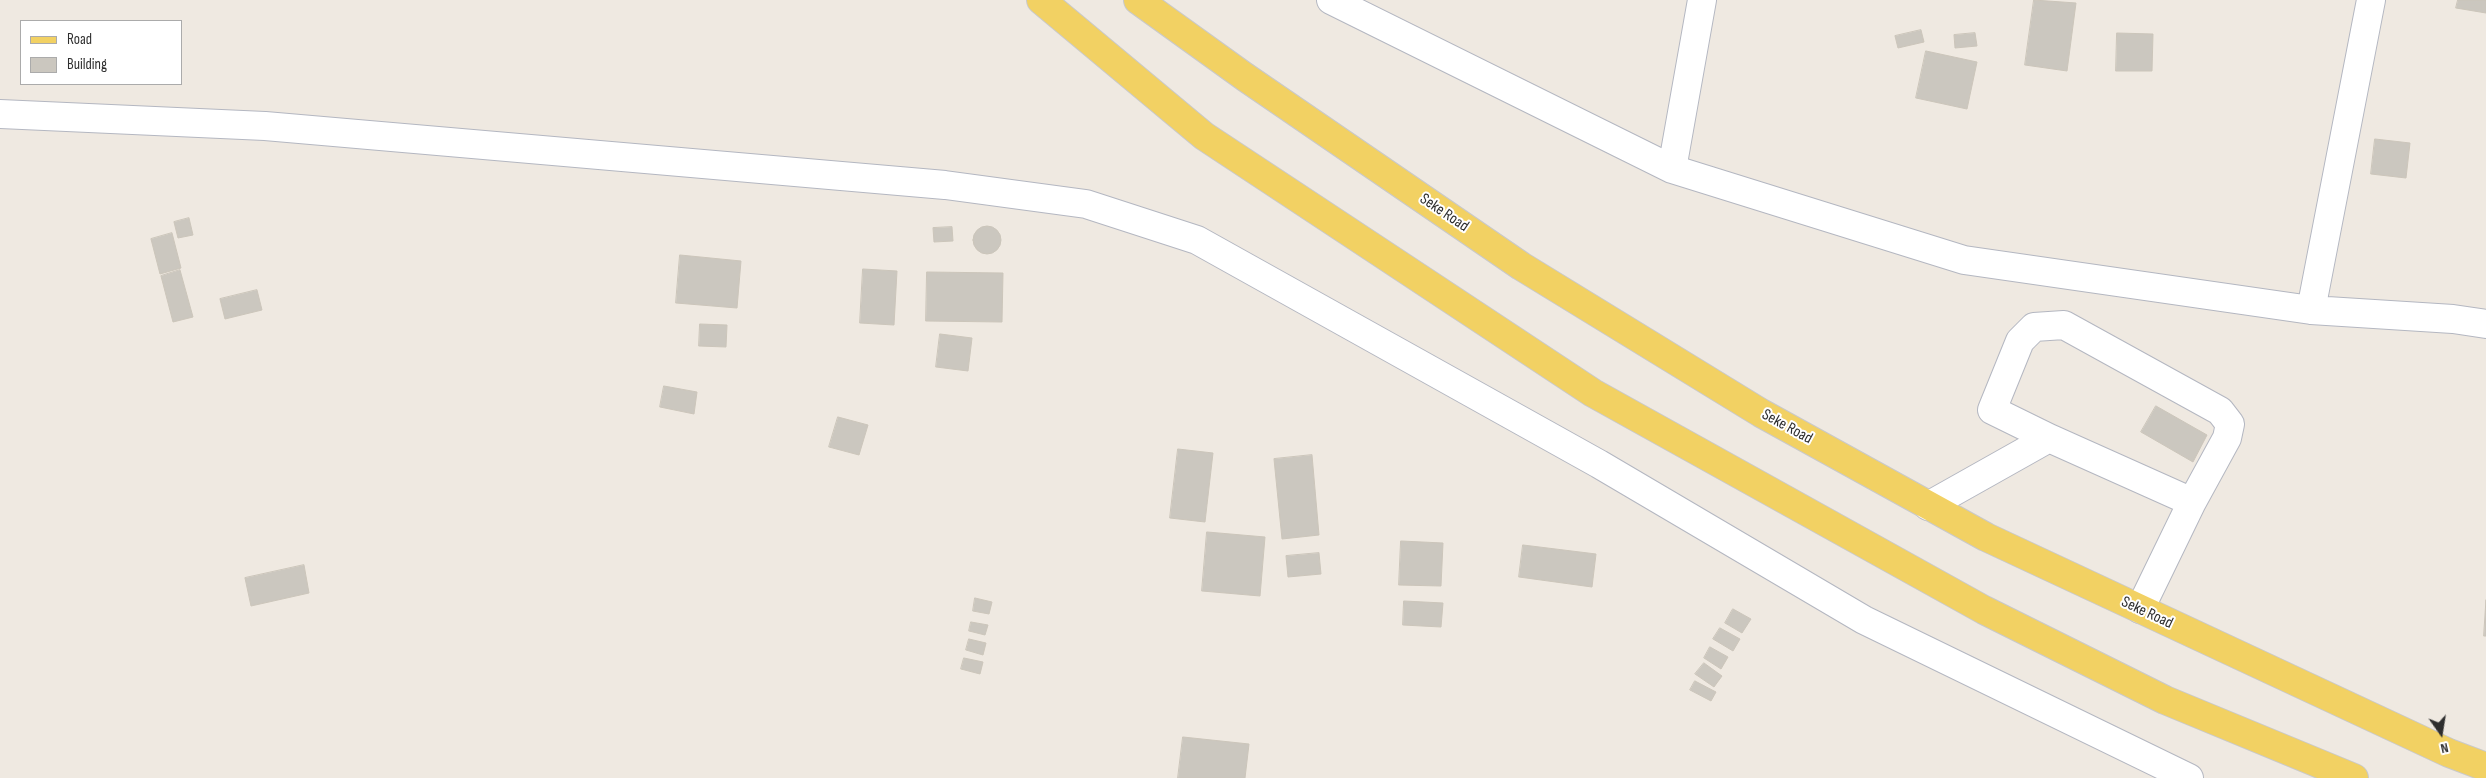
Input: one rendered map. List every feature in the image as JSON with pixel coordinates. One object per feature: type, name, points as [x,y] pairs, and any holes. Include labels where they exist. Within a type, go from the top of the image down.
[{"type":"main road","points":[[1041,0],[1204,136],[1593,393],[1984,610],[2165,700],[2354,778]]},
{"type":"main road","name":"Seke Road","points":[[1138,0],[1245,77],[1521,266],[1761,413],[1986,537],[2486,768]]},
{"type":"street","points":[[1331,0],[1672,170],[1964,260],[2311,310],[2453,319],[2486,324]]},
{"type":"street","points":[[1672,170],[1702,0]]},
{"type":"street","points":[[2311,310],[2371,0]]},
{"type":"street","points":[[0,114],[265,126],[945,185],[1086,204],[1197,240],[1599,464],[1864,620],[2189,778]]},
{"type":"street","points":[[2140,609],[2192,502],[2227,438],[2230,424],[2220,411],[2064,325],[2034,326],[2020,341],[1992,410],[2049,438],[2192,502]]},
{"type":"street","points":[[1928,506],[2049,438]]},
{"type":"building","points":[[2034,0],[2076,3],[2067,71],[2025,65]]},
{"type":"building","points":[[2458,0],[2486,0],[2486,13],[2456,8]]},
{"type":"building","points":[[1921,30],[1924,42],[1898,48],[1895,36]]},
{"type":"building","points":[[1975,33],[1977,46],[1955,48],[1954,35]]},
{"type":"building","points":[[2117,33],[2153,34],[2152,71],[2116,71]]},
{"type":"building","points":[[1926,51],[1977,62],[1967,109],[1916,98]]},
{"type":"building","points":[[2375,139],[2410,143],[2406,178],[2371,174]]},
{"type":"building","points":[[189,218],[193,235],[178,238],[174,222]]},
{"type":"building","points":[[987,226],[997,230],[1001,240],[997,250],[987,254],[977,250],[973,240],[977,230]]},
{"type":"building","points":[[952,227],[953,241],[934,242],[933,228]]},
{"type":"building","points":[[172,233],[181,268],[160,274],[151,239]]},
{"type":"building","points":[[680,255],[741,261],[737,308],[676,303]]},
{"type":"building","points":[[863,269],[897,271],[894,325],[860,323]]},
{"type":"building","points":[[180,270],[193,317],[173,322],[161,276]]},
{"type":"building","points":[[927,272],[1003,273],[1002,322],[926,321]]},
{"type":"building","points":[[257,290],[262,310],[225,319],[220,299]]},
{"type":"building","points":[[700,324],[727,325],[726,347],[699,346]]},
{"type":"building","points":[[940,334],[972,338],[968,371],[936,367]]},
{"type":"building","points":[[664,386],[697,392],[694,414],[660,407]]},
{"type":"building","points":[[2156,406],[2207,435],[2193,462],[2141,432]]},
{"type":"building","points":[[838,417],[868,425],[859,455],[829,447]]},
{"type":"building","points":[[1178,449],[1213,453],[1205,522],[1170,518]]},
{"type":"building","points":[[1312,455],[1319,535],[1282,539],[1274,459]]},
{"type":"building","points":[[1207,532],[1265,537],[1260,596],[1202,591]]},
{"type":"building","points":[[1401,541],[1443,543],[1441,586],[1399,585]]},
{"type":"building","points":[[1523,545],[1596,554],[1592,587],[1519,577]]},
{"type":"building","points":[[1319,553],[1321,574],[1288,577],[1286,556]]},
{"type":"building","points":[[304,565],[309,593],[251,606],[245,578]]},
{"type":"building","points":[[975,598],[992,602],[989,614],[973,611]]},
{"type":"building","points":[[2486,600],[2486,636],[2484,636]]},
{"type":"building","points":[[1404,601],[1443,603],[1441,627],[1403,625]]},
{"type":"building","points":[[1733,609],[1751,619],[1742,633],[1725,623]]},
{"type":"building","points":[[971,622],[988,625],[985,635],[969,631]]},
{"type":"building","points":[[1720,628],[1740,639],[1733,651],[1713,639]]},
{"type":"building","points":[[969,639],[986,643],[983,655],[966,650]]},
{"type":"building","points":[[1710,647],[1728,657],[1721,669],[1704,658]]},
{"type":"building","points":[[964,658],[983,662],[980,674],[961,669]]},
{"type":"building","points":[[1704,663],[1722,676],[1714,687],[1695,674]]},
{"type":"building","points":[[1695,681],[1716,692],[1711,701],[1690,690]]},
{"type":"building","points":[[1183,737],[1249,744],[1245,778],[1178,778]]}]
